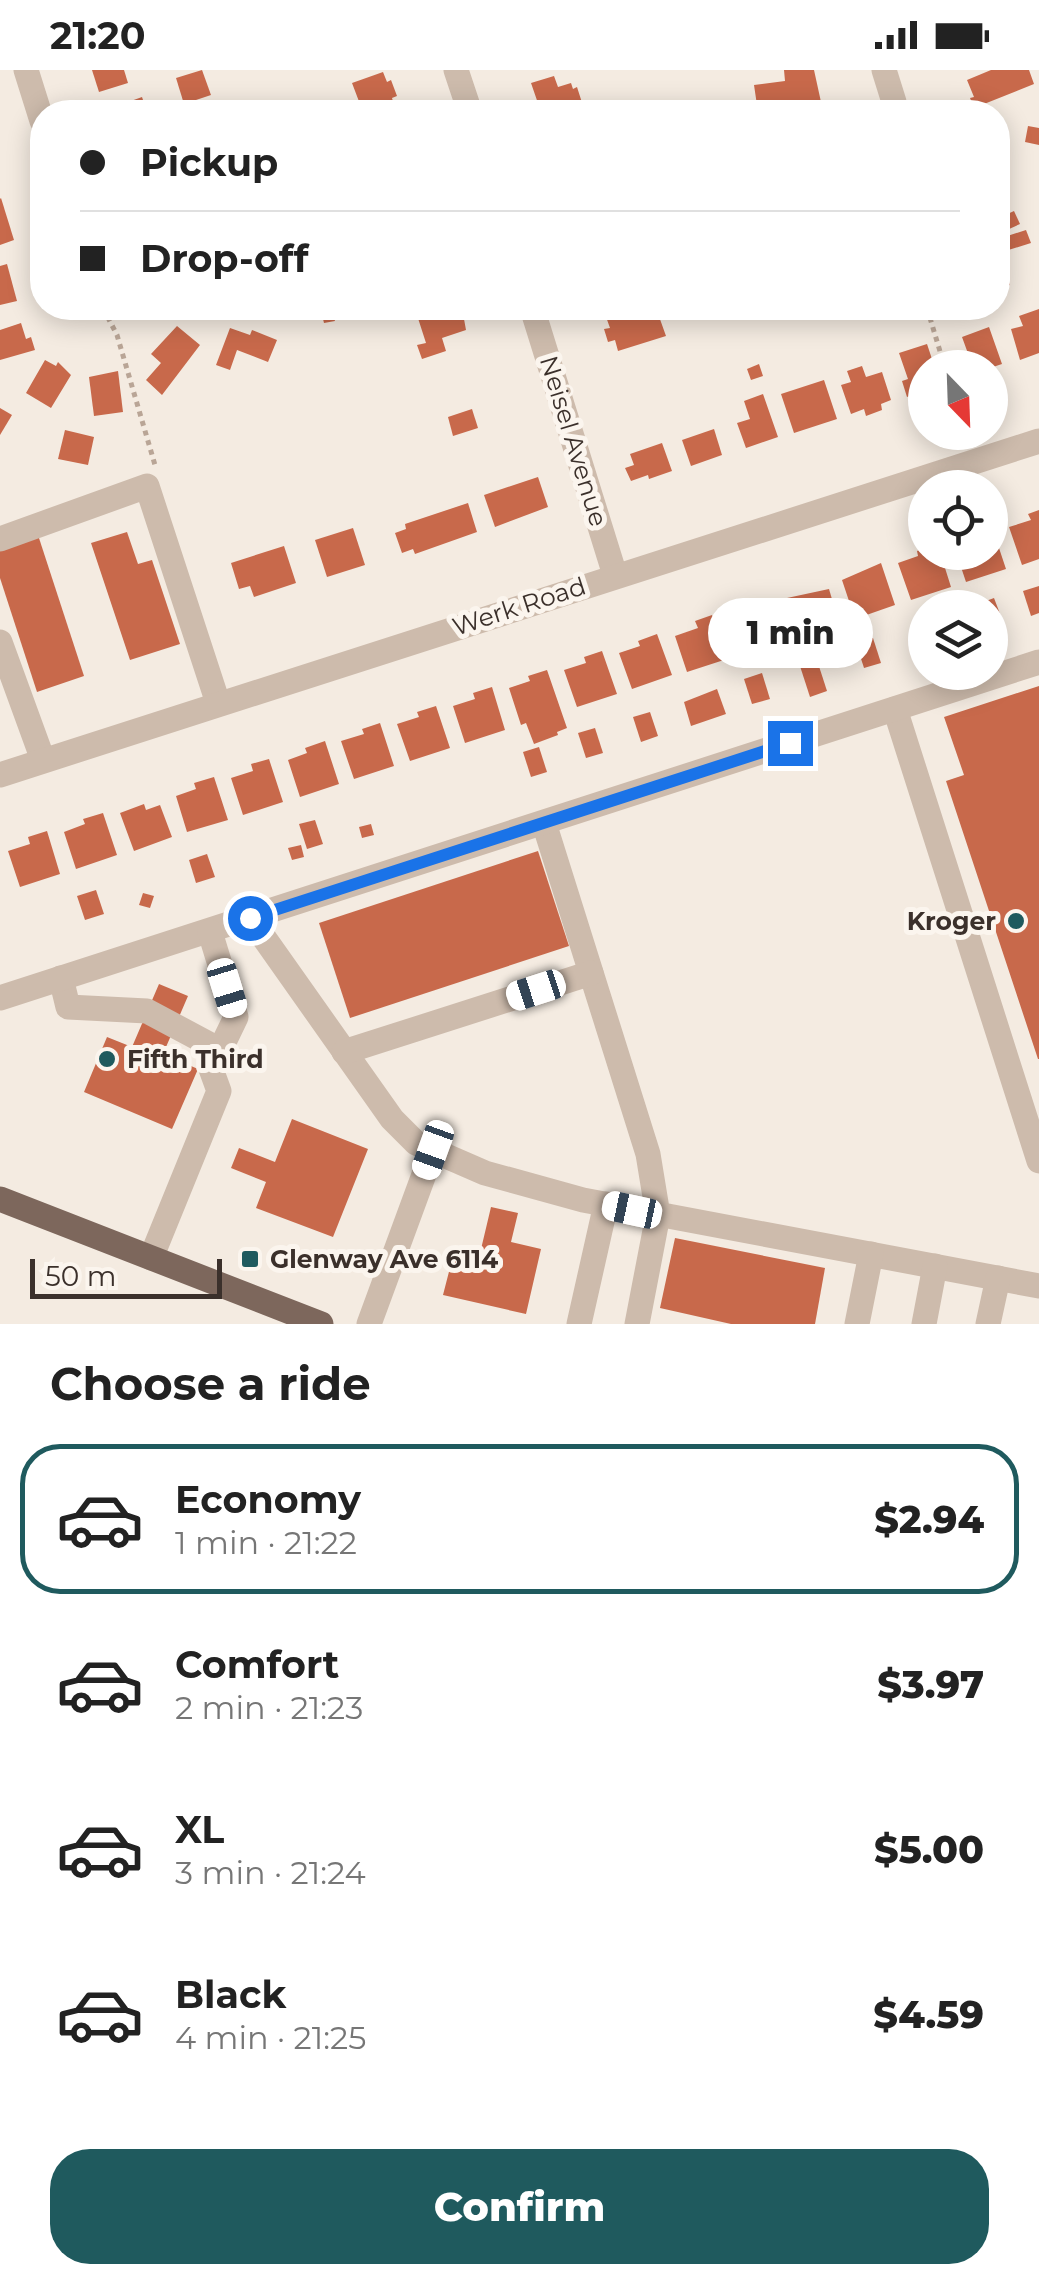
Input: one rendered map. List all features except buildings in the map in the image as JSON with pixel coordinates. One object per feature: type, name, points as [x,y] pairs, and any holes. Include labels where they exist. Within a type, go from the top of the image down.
[{"type":"main road","points":[[0,1199],[321,1324]]},
{"type":"street","points":[[26,70],[35,100]]},
{"type":"street","points":[[456,70],[466,100]]},
{"type":"street","points":[[884,70],[893,100]]},
{"type":"street","name":"Neisel Avenue","points":[[536,320],[616,575]]},
{"type":"street","name":"Werk Road","points":[[0,775],[1039,441]]},
{"type":"street","points":[[0,539],[146,486],[218,703]]},
{"type":"street","points":[[0,642],[43,760]]},
{"type":"street","points":[[0,998],[1039,662]]},
{"type":"street","points":[[895,709],[1039,1161]]},
{"type":"street","points":[[544,823],[648,1154],[658,1215],[637,1324]]},
{"type":"street","points":[[250,918],[392,1119],[416,1143],[485,1172],[606,1204],[1039,1286]]},
{"type":"street","points":[[151,1258],[219,1091],[211,1069],[236,1017],[210,932]]},
{"type":"street","points":[[344,1052],[591,973]]},
{"type":"street","points":[[61,978],[68,1007],[147,1012],[220,1050]]},
{"type":"street","points":[[369,1324],[433,1150]]},
{"type":"street","points":[[579,1324],[606,1204]]},
{"type":"street","points":[[856,1324],[871,1254]]},
{"type":"street","points":[[924,1324],[935,1266]]},
{"type":"street","points":[[988,1324],[998,1278]]},
{"type":"path","points":[[109,320],[156,463],[146,486]]},
{"type":"path","points":[[931,320],[940,350]]},
{"type":"place","name":"Kroger","points":[[1016,921]]},
{"type":"place","name":"Fifth Third","points":[[107,1059]]},
{"type":"place","name":"Glenway Ave 6114","points":[[250,1259]]},
{"type":"route","points":[[250,918],[790,743]]}]
